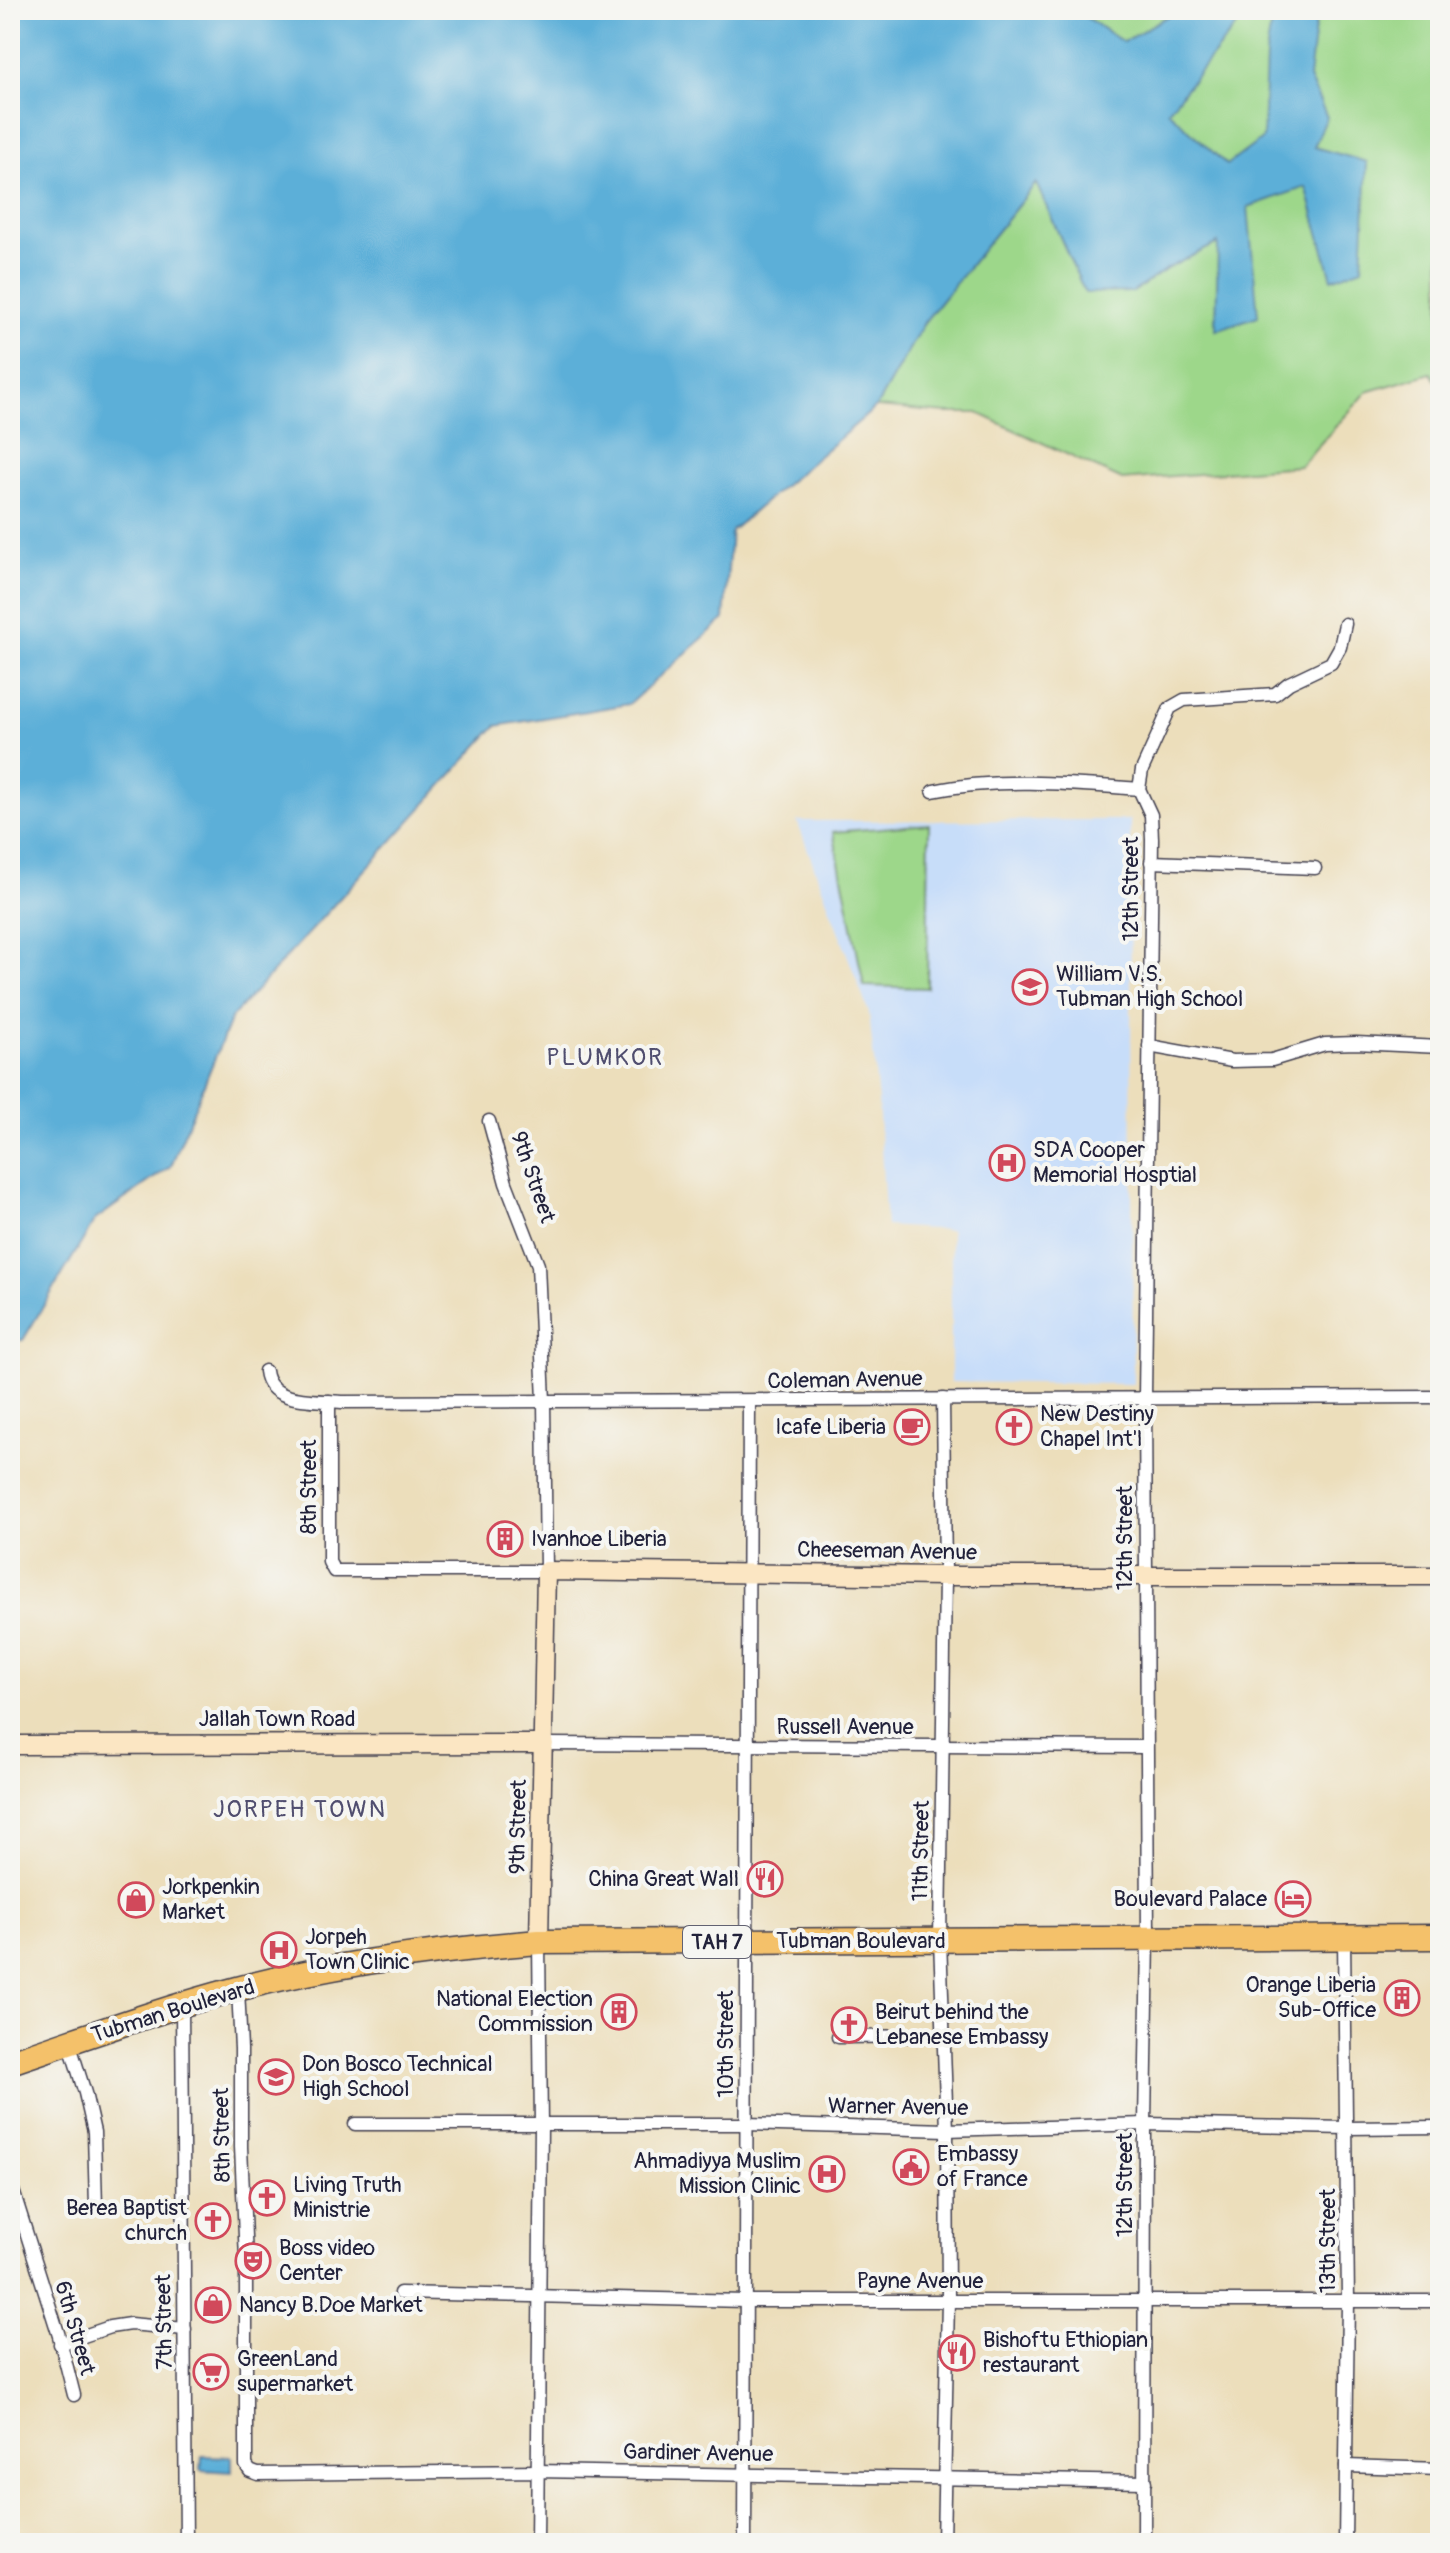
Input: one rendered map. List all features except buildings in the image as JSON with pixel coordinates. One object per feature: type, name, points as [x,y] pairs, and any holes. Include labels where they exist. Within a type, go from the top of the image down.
[{"type":"highway","name":"Tubman Boulevard","points":[[10,2062],[238,1989],[460,1948],[539,1942],[1440,1937]]},
{"type":"street","points":[[933,791],[954,787],[1051,783],[1139,789],[1143,765],[1166,714],[1174,704],[1184,700],[1275,694],[1289,683],[1331,663],[1340,647],[1345,624]]},
{"type":"street","name":"12th Street","points":[[1139,789],[1151,815],[1145,1397],[1148,1938],[1144,2543]]},
{"type":"street","points":[[1151,862],[1315,868]]},
{"type":"street","points":[[1149,1046],[1232,1061],[1272,1060],[1325,1044],[1440,1047]]},
{"type":"street","name":"9th Street","points":[[489,1121],[506,1183],[538,1265],[544,1401],[546,1571],[539,1942],[541,2125],[537,2543]]},
{"type":"street","name":"Coleman Avenue","points":[[265,1371],[267,1382],[280,1394],[329,1401],[1440,1397]]},
{"type":"street","name":"11th Street","points":[[943,1399],[945,1576],[940,1940],[947,2130],[948,2300],[943,2543]]},
{"type":"street","name":"8th Street","points":[[329,1401],[329,1562],[334,1571]]},
{"type":"street","name":"10th Street","points":[[745,2543],[749,1401]]},
{"type":"street","name":"Cheeseman Avenue","points":[[334,1571],[1440,1576]]},
{"type":"street","name":"Jallah Town Road","points":[[10,1745],[544,1744]]},
{"type":"street","name":"Russell Avenue","points":[[544,1744],[1146,1747]]},
{"type":"street","name":"13th Street","points":[[1344,1938],[1348,2301],[1345,2543]]},
{"type":"street","name":"8th Street","points":[[238,1989],[246,2259],[246,2465],[250,2471]]},
{"type":"street","name":"7th Street","points":[[182,2005],[186,2543]]},
{"type":"street","points":[[838,2037],[943,2036]]},
{"type":"street","points":[[69,2042],[94,2132],[96,2207]]},
{"type":"street","name":"Warner Avenue","points":[[355,2124],[746,2124],[947,2130],[1145,2124],[1440,2127]]},
{"type":"street","name":"6th Street","points":[[10,2181],[74,2395]]},
{"type":"street","name":"Payne Avenue","points":[[400,2293],[745,2301],[1440,2301]]},
{"type":"street","points":[[60,2344],[110,2327],[130,2324],[185,2329]]},
{"type":"street","points":[[1346,2466],[1440,2469]]},
{"type":"street","name":"Gardiner Avenue","points":[[250,2471],[258,2474],[537,2471],[1145,2482]]},
{"type":"shaded area","name":"SDA Cooper Memorial Hosptial","points":[[1130,820],[1133,1384],[951,1382],[951,1230],[886,1226],[869,1013],[797,821]]},
{"type":"green space","points":[[1075,10],[1178,10],[1123,42]]},
{"type":"green space","points":[[1249,10],[1440,10],[1440,388],[1431,373],[1367,392],[1300,466],[1122,480],[978,413],[876,407],[925,321],[1036,183],[1133,292],[1168,268],[1219,242],[1216,329],[1258,316],[1227,165],[1167,111]]},
{"type":"green space","points":[[929,824],[927,988],[864,986],[833,832]]},
{"type":"water","points":[[10,10],[1075,10],[1123,42],[1178,10],[1249,10],[1168,111],[1227,165],[1263,138],[1266,55],[1273,10],[1317,10],[1309,78],[1327,117],[1314,147],[1367,162],[1362,268],[1332,279],[1306,187],[1248,207],[1258,316],[1216,330],[1218,243],[1168,268],[1133,292],[1085,293],[1036,183],[925,321],[876,407],[731,531],[724,619],[629,704],[496,726],[231,1018],[171,1166],[95,1220],[23,1340],[10,1341]]},
{"type":"water","points":[[202,2456],[232,2457],[232,2472],[201,2470]]},
{"type":"place","name":"William V.S. Tubman High School","points":[[1030,987]]},
{"type":"place","name":"SDA Cooper Memorial Hosptial","points":[[1007,1163]]},
{"type":"place","name":"Icafe Liberia","points":[[912,1427]]},
{"type":"place","name":"New Destiny Chapel Int'l","points":[[1014,1427]]},
{"type":"place","name":"Ivanhoe Liberia","points":[[505,1539]]},
{"type":"place","name":"China Great Wall","points":[[765,1879]]},
{"type":"place","name":"Boulevard Palace","points":[[1293,1899]]},
{"type":"place","name":"Jorkpenkin Market","points":[[136,1900]]},
{"type":"place","name":"Jorpeh Town Clinic","points":[[279,1950]]},
{"type":"place","name":"Orange Liberia Sub-Office","points":[[1402,1998]]},
{"type":"place","name":"National Election Commission","points":[[619,2012]]},
{"type":"place","name":"Beirut behind the Lebanese Embassy","points":[[849,2025]]},
{"type":"place","name":"Don Bosco Technical High School","points":[[276,2077]]},
{"type":"place","name":"Embassy of France","points":[[911,2167]]},
{"type":"place","name":"Ahmadiyya Muslim Mission Clinic","points":[[827,2174]]},
{"type":"place","name":"Living Truth Ministrie","points":[[267,2198]]},
{"type":"place","name":"Berea Baptist church","points":[[213,2221]]},
{"type":"place","name":"Boss video Center","points":[[253,2261]]},
{"type":"place","name":"Nancy B.Doe Market","points":[[213,2305]]},
{"type":"place","name":"Bishoftu Ethiopian restaurant","points":[[957,2353]]},
{"type":"place","name":"GreenLand supermarket","points":[[211,2372]]},
{"type":"district","name":"PLUMKOR","points":[[605,1057]]},
{"type":"district","name":"JORPEH TOWN","points":[[300,1809]]}]
